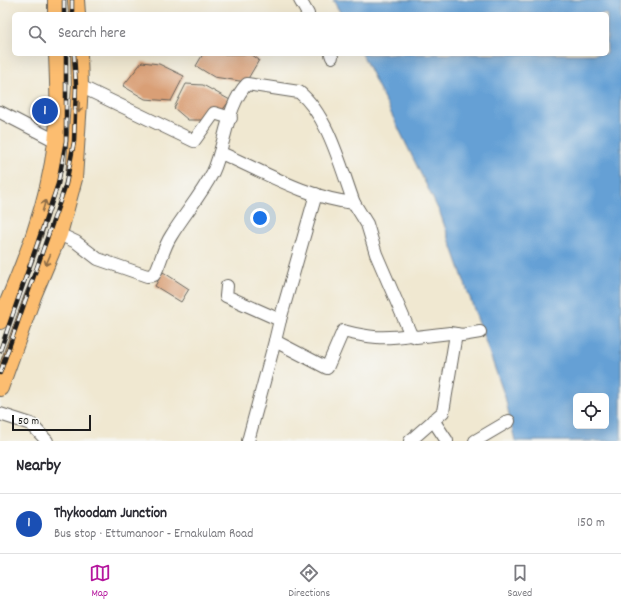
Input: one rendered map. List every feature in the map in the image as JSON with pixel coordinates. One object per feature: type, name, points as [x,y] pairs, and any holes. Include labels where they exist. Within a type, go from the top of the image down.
[{"type":"main road","points":[[56,0],[56,12]]},
{"type":"main road","points":[[76,0],[77,12]]},
{"type":"main road","points":[[0,321],[45,202],[56,141],[58,90],[57,56]]},
{"type":"main road","points":[[0,388],[26,314],[58,234],[74,179],[80,86],[79,56]]},
{"type":"main road","points":[[6,305],[26,314]]},
{"type":"street","points":[[300,0],[307,12]]},
{"type":"street","points":[[58,234],[76,242],[98,259],[126,270],[152,276],[157,271],[170,238],[203,191],[221,153],[231,118],[242,89],[247,84],[298,92],[305,97],[315,111],[331,140],[354,203],[367,224],[382,269],[411,335]]},
{"type":"street","points":[[80,86],[194,141],[214,113],[231,118]]},
{"type":"street","points":[[0,112],[56,141]]},
{"type":"street","points":[[221,153],[293,186],[316,194],[354,203]]},
{"type":"street","points":[[248,441],[280,320],[316,194]]},
{"type":"street","points":[[227,286],[226,296],[280,320]]},
{"type":"street","points":[[275,341],[327,368],[343,331],[368,338],[386,338],[411,335],[416,337],[456,334],[472,335],[480,332]]},
{"type":"street","points":[[410,441],[443,412],[456,334]]},
{"type":"street","points":[[0,414],[30,424],[47,441]]},
{"type":"street","points":[[434,420],[447,441]]},
{"type":"street","points":[[475,441],[508,421]]},
{"type":"water","points":[[333,0],[621,0],[621,441],[515,441],[505,397],[440,213],[363,56],[609,56],[609,12],[340,12]]},
{"type":"building","points":[[202,56],[254,56],[259,60],[246,82],[214,77],[196,66]]},
{"type":"building","points":[[142,62],[159,64],[184,76],[171,101],[145,99],[123,86]]},
{"type":"building","points":[[186,84],[203,85],[230,100],[221,112],[205,120],[188,120],[174,108]]},
{"type":"building","points":[[163,272],[189,289],[181,302],[155,286]]},
{"type":"railway","points":[[64,0],[64,12]]},
{"type":"railway","points":[[72,0],[72,12]]},
{"type":"railway","points":[[0,351],[58,184],[66,141],[66,56]]},
{"type":"railway","points":[[0,373],[66,184],[74,142],[76,85],[74,56]]},
{"type":"place","name":"Thykoodam Junction","points":[[45,111]]}]
